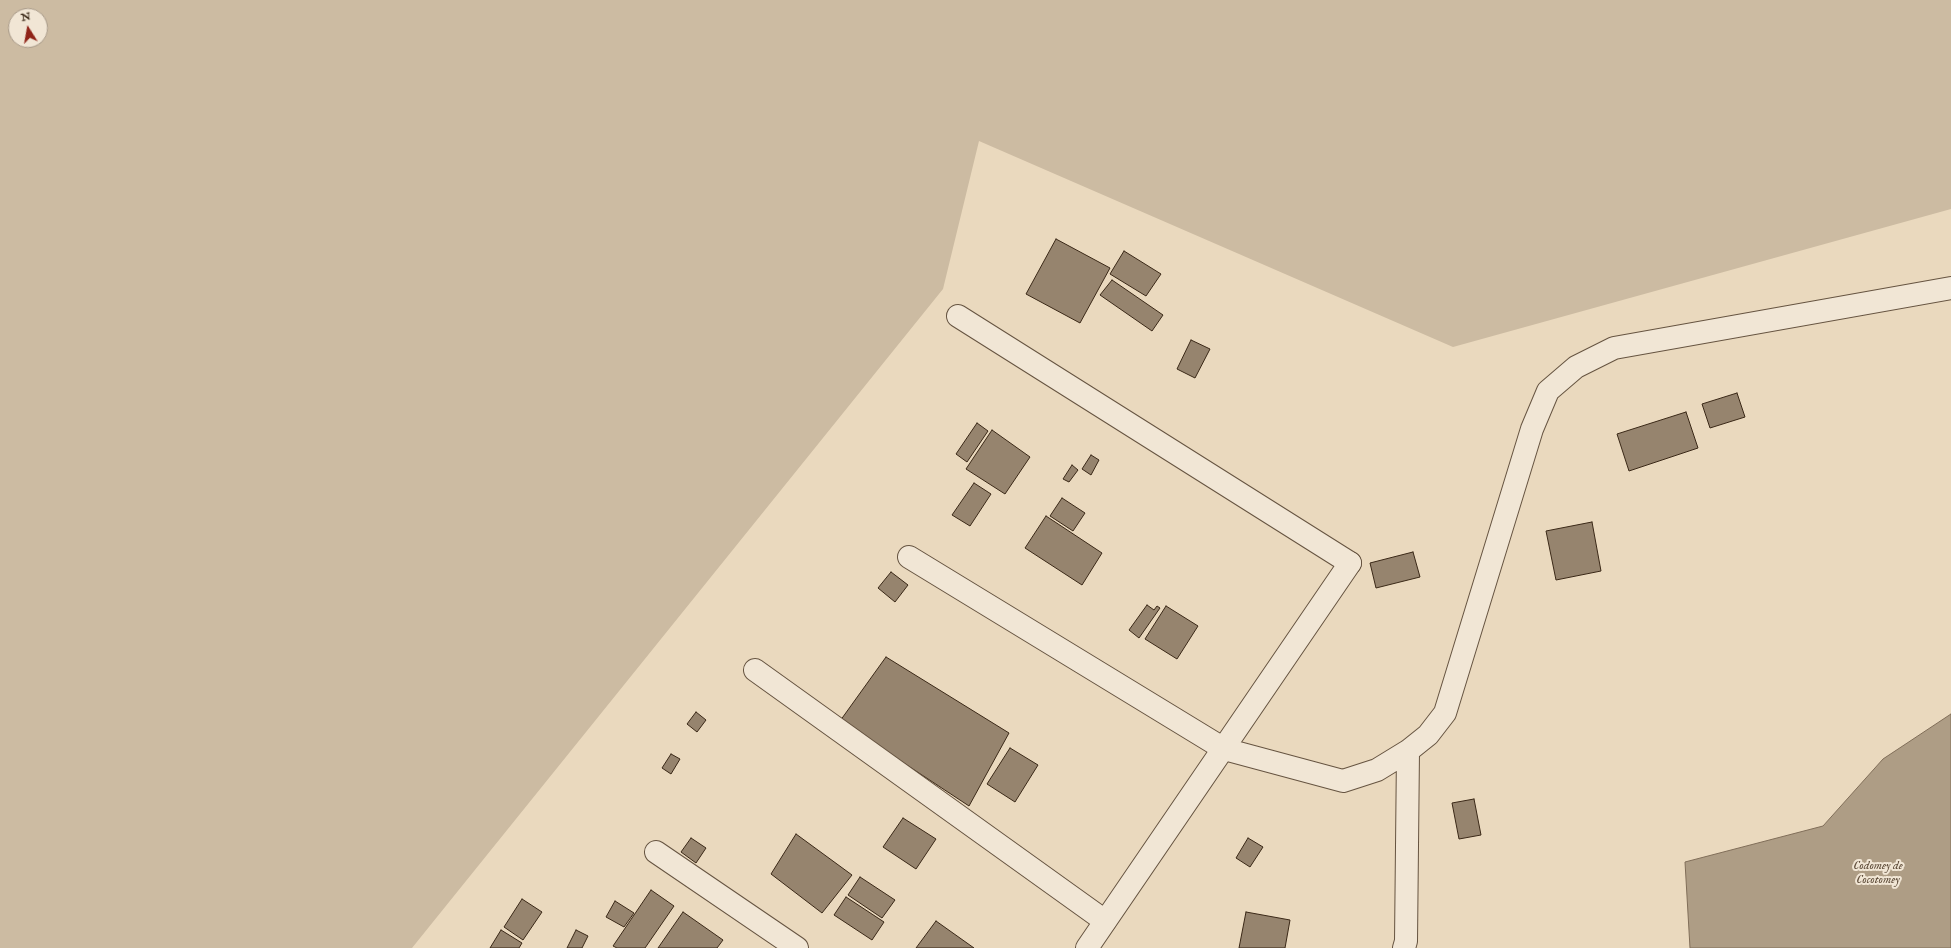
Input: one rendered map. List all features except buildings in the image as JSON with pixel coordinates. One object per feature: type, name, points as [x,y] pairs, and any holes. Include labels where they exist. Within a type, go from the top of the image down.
[{"type":"street","points":[[909,557],[1224,749],[1343,781],[1377,770],[1408,751],[1428,735],[1445,713],[1532,429],[1548,391],[1576,367],[1614,348],[1951,288]]},
{"type":"street","points":[[958,316],[1350,564],[1087,948]]},
{"type":"street","points":[[755,670],[1105,921]]},
{"type":"street","points":[[1404,948],[1406,941],[1408,751]]},
{"type":"street","points":[[656,852],[797,948]]},
{"type":"shaded area","points":[[0,0],[1951,0],[1951,209],[1453,347],[979,141],[943,289],[412,948],[0,948]]},
{"type":"water","name":"Codomey de Cocotomey","points":[[1951,714],[1951,948],[1690,948],[1685,862],[1823,826],[1883,759]]}]
